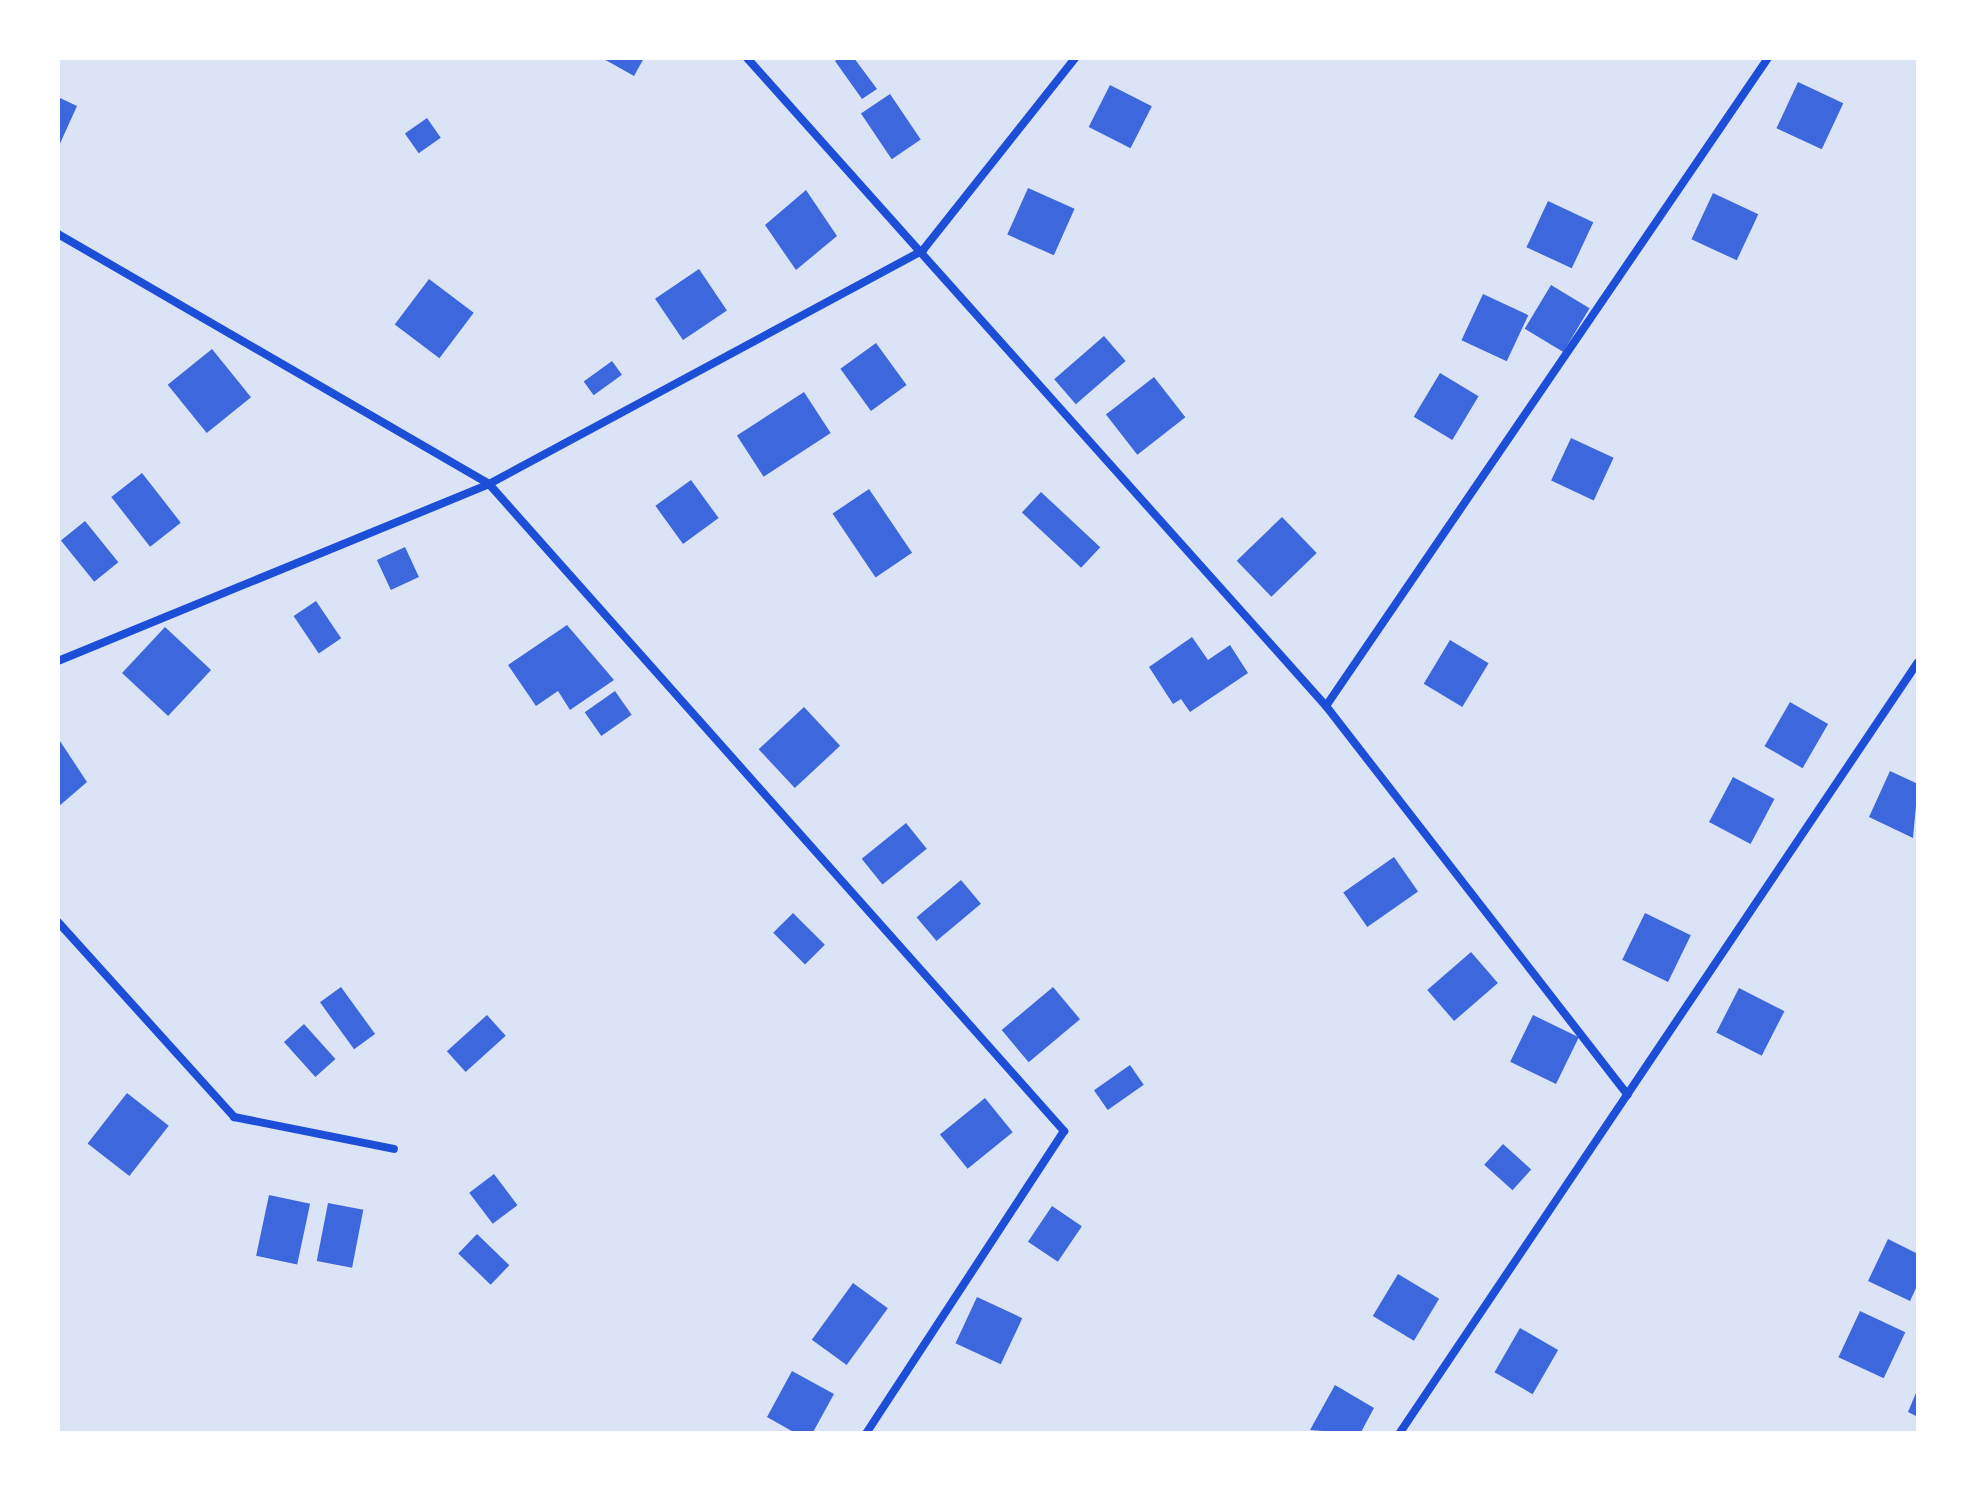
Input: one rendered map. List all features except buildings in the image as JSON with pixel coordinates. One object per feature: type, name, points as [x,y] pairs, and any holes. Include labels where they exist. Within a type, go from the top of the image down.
[{"type":"lane","points":[[747,58],[923,250],[1326,706],[1628,1096]]},
{"type":"lane","points":[[58,660],[489,484],[923,250],[1075,58]]},
{"type":"lane","points":[[1326,706],[1768,58]]},
{"type":"lane","points":[[58,234],[489,484],[1064,1131],[866,1434]]},
{"type":"lane","points":[[1399,1434],[1918,662]]},
{"type":"lane","points":[[58,922],[234,1117],[394,1149]]},
{"type":"shaded area","points":[[58,58],[1918,58],[1918,1433],[58,1433]]}]
